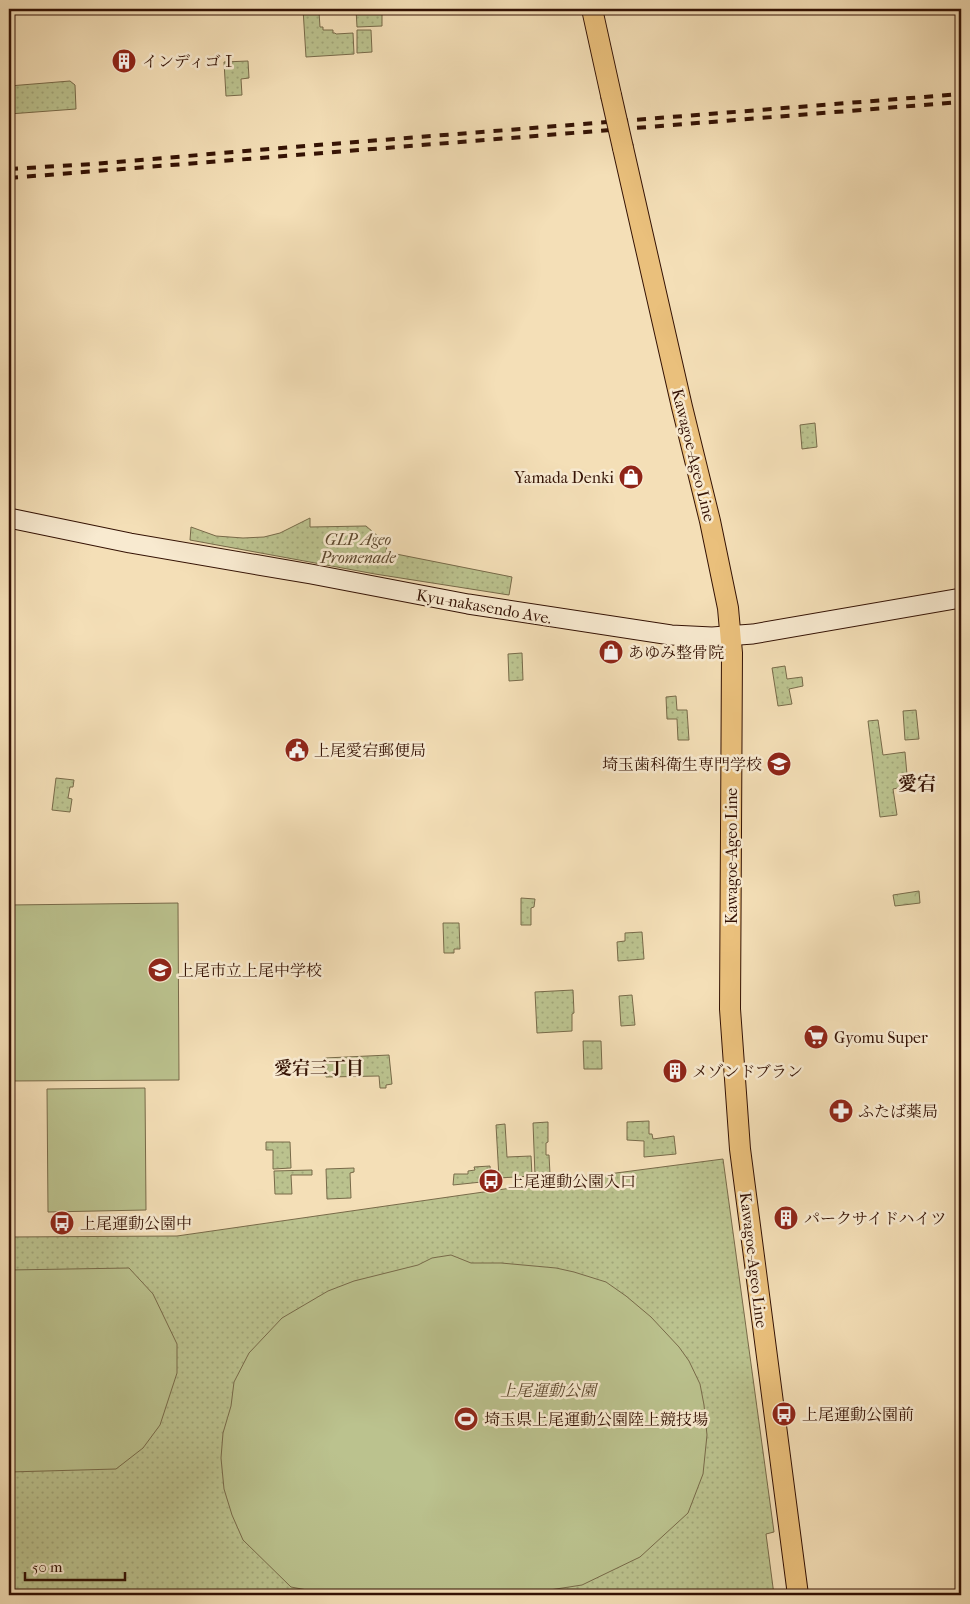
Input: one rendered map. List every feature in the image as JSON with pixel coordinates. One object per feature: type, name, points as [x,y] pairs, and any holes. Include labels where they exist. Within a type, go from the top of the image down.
[{"type":"main road","name":"Kawagoe-Ageo Line","points":[[592,9],[710,521],[732,636],[730,1009],[740,1149],[798,1595]]},
{"type":"main road","name":"Kyu-nakasendo Ave.","points":[[9,518],[130,543],[311,574],[468,604],[671,635],[712,637],[774,631],[961,598]]},
{"type":"green space","points":[[303,9],[322,9],[322,12],[319,12],[320,27],[323,27],[323,30],[333,30],[333,33],[336,34],[353,33],[354,54],[306,57]]},
{"type":"green space","points":[[356,9],[382,9],[382,26],[357,27]]},
{"type":"green space","points":[[357,30],[371,30],[372,52],[357,53]]},
{"type":"green space","points":[[248,61],[249,78],[241,79],[242,95],[226,96],[224,62]]},
{"type":"green space","points":[[70,81],[75,85],[76,109],[9,114],[9,86]]},
{"type":"green space","points":[[815,423],[817,447],[802,449],[800,425]]},
{"type":"green space","name":"GLP Ageo Promenade","points":[[310,518],[310,527],[366,526],[387,544],[386,552],[512,577],[509,595],[375,574],[190,540],[191,527],[216,536],[264,537],[280,533]]},
{"type":"green space","points":[[522,653],[523,680],[509,681],[508,654]]},
{"type":"green space","points":[[785,666],[787,679],[802,677],[803,686],[789,689],[792,704],[778,706],[772,668]]},
{"type":"green space","points":[[676,696],[677,710],[687,710],[689,740],[678,740],[677,719],[667,719],[666,697]]},
{"type":"green space","points":[[916,710],[919,739],[905,740],[903,711]]},
{"type":"green space","points":[[878,720],[883,755],[905,752],[908,786],[893,789],[897,815],[880,817],[868,721]]},
{"type":"green space","points":[[56,778],[74,780],[73,787],[70,787],[68,798],[72,799],[70,812],[52,810]]},
{"type":"green space","points":[[919,891],[920,903],[895,906],[893,895]]},
{"type":"green space","points":[[521,898],[535,899],[534,907],[531,908],[531,925],[521,925]]},
{"type":"green space","points":[[178,903],[179,1080],[9,1081],[9,905]]},
{"type":"green space","points":[[443,923],[459,923],[460,949],[454,949],[454,953],[444,953]]},
{"type":"green space","points":[[642,932],[644,959],[618,961],[617,942],[625,941],[625,933]]},
{"type":"green space","points":[[573,990],[574,1013],[572,1014],[572,1031],[537,1033],[535,992]]},
{"type":"green space","points":[[632,995],[635,1025],[621,1026],[619,996]]},
{"type":"green space","points":[[583,1041],[601,1041],[602,1069],[584,1069]]},
{"type":"green space","points":[[389,1055],[392,1084],[386,1085],[386,1088],[380,1088],[379,1076],[326,1077],[325,1058]]},
{"type":"green space","points":[[145,1088],[146,1210],[48,1212],[47,1089]]},
{"type":"green space","points":[[649,1121],[649,1134],[652,1134],[653,1139],[674,1136],[676,1154],[644,1157],[644,1141],[627,1140],[627,1122]]},
{"type":"green space","points":[[548,1122],[546,1155],[549,1155],[550,1174],[535,1175],[533,1123]]},
{"type":"green space","points":[[505,1124],[507,1157],[531,1156],[532,1176],[499,1178],[496,1125]]},
{"type":"green space","points":[[266,1142],[290,1142],[291,1168],[273,1169],[273,1150],[266,1150]]},
{"type":"green space","name":"上尾運動公園","points":[[723,1159],[774,1532],[766,1534],[774,1595],[9,1595],[9,1237],[177,1236]]},
{"type":"green space","points":[[490,1166],[491,1181],[453,1185],[454,1174],[468,1174],[468,1171],[475,1170],[474,1167]]},
{"type":"green space","points":[[354,1168],[354,1172],[350,1173],[351,1198],[327,1199],[326,1169]]},
{"type":"green space","points":[[312,1170],[312,1175],[291,1175],[292,1194],[275,1194],[274,1171]]},
{"type":"green space","name":"埼玉県上尾運動公園陸上競技場","points":[[451,1255],[471,1263],[501,1263],[556,1268],[606,1282],[651,1317],[679,1347],[689,1361],[700,1384],[707,1435],[703,1474],[688,1513],[640,1557],[582,1585],[517,1595],[334,1595],[291,1587],[243,1540],[232,1515],[224,1489],[221,1458],[223,1433],[231,1406],[234,1382],[249,1353],[282,1318],[328,1291],[354,1281],[418,1265],[432,1258]]},
{"type":"green space","points":[[129,1268],[153,1294],[177,1344],[177,1373],[160,1425],[143,1448],[116,1469],[9,1472],[9,1270]]},
{"type":"railway","points":[[9,169],[93,164],[961,94]]},
{"type":"railway","points":[[9,178],[961,102]]},
{"type":"place","name":"インディゴⅠ","points":[[124,61]]},
{"type":"place","name":"Yamada Denki","points":[[631,477]]},
{"type":"place","name":"あゆみ整骨院","points":[[611,652]]},
{"type":"place","name":"上尾愛宕郵便局","points":[[297,750]]},
{"type":"place","name":"埼玉歯科衛生専門学校","points":[[779,764]]},
{"type":"place","name":"上尾市立上尾中学校","points":[[160,970]]},
{"type":"place","name":"Gyomu Super","points":[[816,1037]]},
{"type":"place","name":"メゾンドブラン","points":[[675,1071]]},
{"type":"place","name":"ふたば薬局","points":[[841,1111]]},
{"type":"place","name":"上尾運動公園入口","points":[[491,1181]]},
{"type":"place","name":"パークサイドハイツ","points":[[786,1218]]},
{"type":"place","name":"上尾運動公園中","points":[[62,1223]]},
{"type":"place","name":"上尾運動公園前","points":[[784,1414]]},
{"type":"place","name":"埼玉県上尾運動公園陸上競技場","points":[[466,1419]]},
{"type":"district","name":"愛宕","points":[[917,783]]},
{"type":"district","name":"愛宕三丁目","points":[[319,1068]]}]
